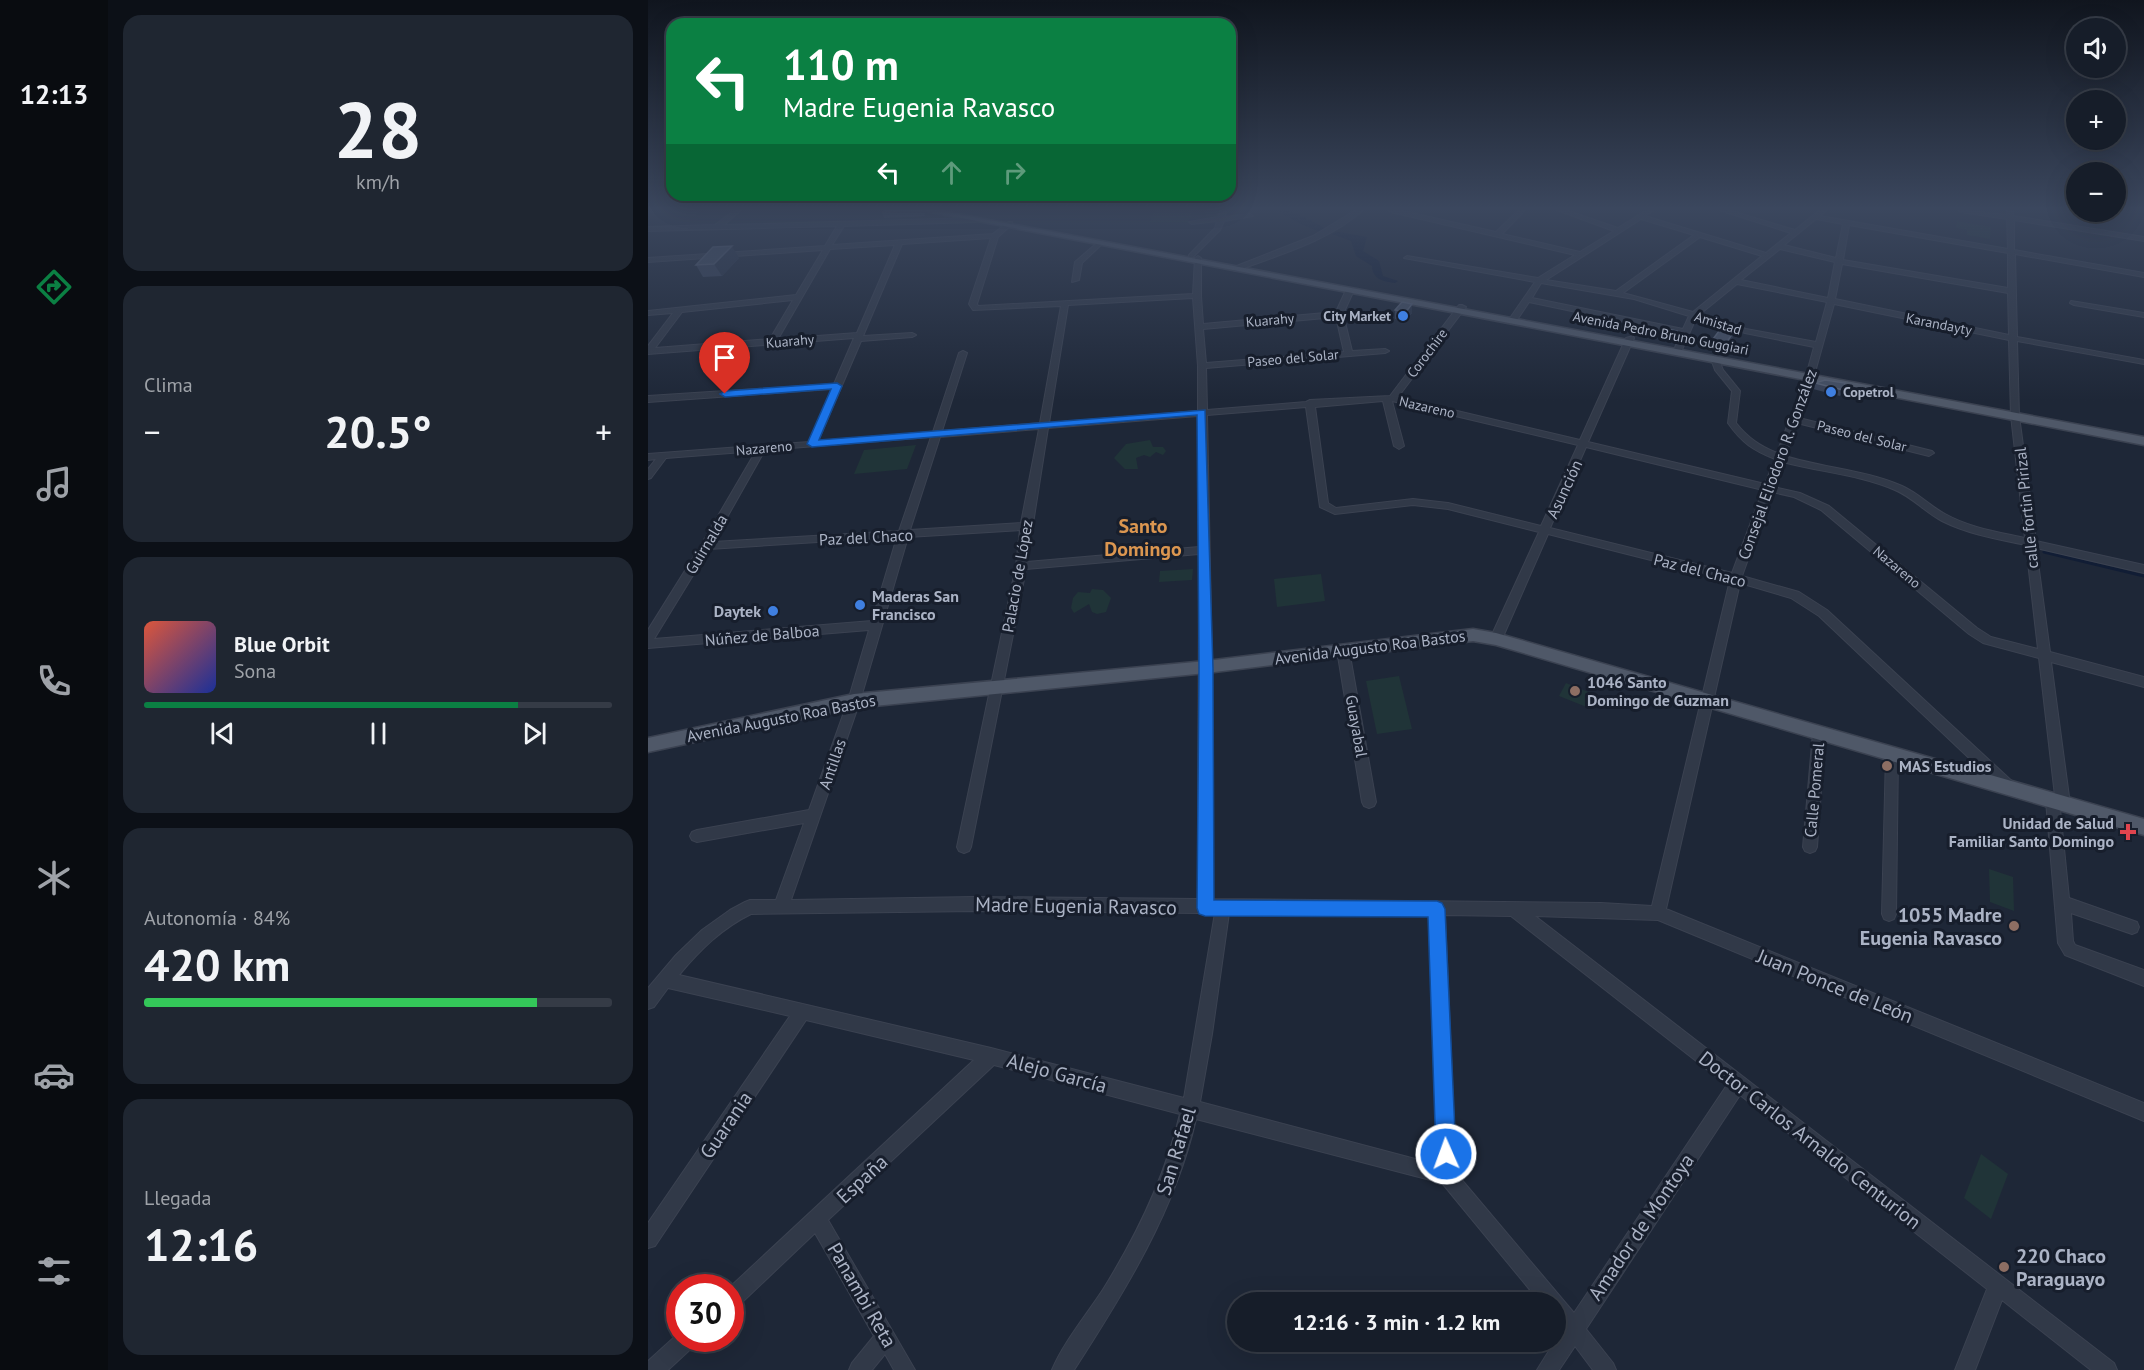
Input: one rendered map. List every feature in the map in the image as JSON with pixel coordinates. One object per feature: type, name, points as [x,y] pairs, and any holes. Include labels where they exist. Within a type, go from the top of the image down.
[{"type":"main road","name":"Avenida Pedro Bruno Guggiari","points":[[1268,274],[1460,309]]},
{"type":"main road","name":"Avenida Pedro Bruno Guggiari","points":[[1270,274],[2144,434]]},
{"type":"main road","name":"Avenida Pedro Bruno Guggiari","points":[[1678,349],[1715,359],[1810,373]]},
{"type":"main road","name":"Avenida Pedro Bruno Guggiari","points":[[2015,412],[2144,441]]},
{"type":"main road","name":"Avenida Augusto Roa Bastos","points":[[648,745],[854,701],[1206,668],[1463,636],[1496,639],[2144,827]]},
{"type":"street","points":[[772,342],[813,274]]},
{"type":"street","points":[[812,444],[886,274]]},
{"type":"street","points":[[983,274],[974,304],[976,308],[1197,296]]},
{"type":"street","points":[[1075,280],[1076,274]]},
{"type":"street","name":"San Rafael","points":[[1062,1370],[1139,1248],[1176,1160],[1191,1108],[1214,908],[1203,549],[1202,366],[1196,274]]},
{"type":"street","name":"Amistad","points":[[1503,274],[1650,301],[1745,331],[1817,345]]},
{"type":"street","points":[[1514,319],[1540,280],[1550,274]]},
{"type":"street","points":[[1617,294],[1645,274]]},
{"type":"street","points":[[1678,349],[1693,316],[1744,274]]},
{"type":"street","name":"Consejal Eliodoro R. González","points":[[1658,913],[1736,578],[1810,373],[1831,302],[1836,274]]},
{"type":"street","points":[[1914,274],[2012,291]]},
{"type":"street","name":"calle fortin Pirizal","points":[[2012,274],[2015,412],[2044,656],[2058,802],[2066,943],[2070,950],[2144,978]]},
{"type":"street","name":"Karandayty","points":[[1736,280],[1831,302],[2144,362]]},
{"type":"street","points":[[1349,354],[1339,314],[1350,290]]},
{"type":"street","points":[[648,313],[800,297]]},
{"type":"street","points":[[1527,299],[1684,332]]},
{"type":"street","name":"Palacio de López","points":[[964,847],[1021,566],[1065,303]]},
{"type":"street","points":[[2074,303],[2144,315]]},
{"type":"street","name":"Corochire","points":[[1390,399],[1460,309]]},
{"type":"street","points":[[648,352],[679,310]]},
{"type":"street","name":"Kuarahy","points":[[1200,327],[1339,314]]},
{"type":"street","name":"Kuarahy","points":[[648,352],[772,342],[912,335]]},
{"type":"street","name":"Asunción","points":[[1496,639],[1585,444],[1629,340]]},
{"type":"street","name":"Paseo del Solar","points":[[1202,366],[1385,351]]},
{"type":"street","name":"Antillas","points":[[781,907],[854,701],[903,535],[963,353]]},
{"type":"street","points":[[1715,359],[1719,370],[1736,391],[1731,417],[1734,429],[1747,443],[1826,471],[1898,488],[1948,521],[1975,530],[2144,569]]},
{"type":"street","points":[[648,399],[837,386]]},
{"type":"street","points":[[1390,399],[1399,446]]},
{"type":"street","name":"Nazareno","points":[[648,457],[1310,403],[1390,399],[1797,495],[1825,508],[1973,631],[1987,640],[2144,682]]},
{"type":"street","name":"Paz del Chaco","points":[[1310,403],[1323,505],[1335,511],[1430,502],[1736,578],[1795,595],[1810,603],[2010,789]]},
{"type":"street","name":"Paseo del Solar","points":[[1794,419],[1929,453]]},
{"type":"street","name":"Guirnalda","points":[[648,639],[706,546],[762,448]]},
{"type":"street","points":[[648,476],[663,456]]},
{"type":"street","name":"Paz del Chaco","points":[[706,546],[1026,526]]},
{"type":"street","points":[[1021,566],[1203,549]]},
{"type":"street","name":"Núñez de Balboa","points":[[648,644],[876,625]]},
{"type":"street","name":"Guayabal","points":[[1343,650],[1369,802]]},
{"type":"street","name":"Calle Pomeral","points":[[1810,847],[1819,733]]},
{"type":"street","points":[[1889,914],[1892,754]]},
{"type":"street","points":[[698,836],[815,815]]},
{"type":"street","points":[[2063,903],[2132,927]]},
{"type":"street","name":"Madre Eugenia Ravasco","points":[[781,907],[976,904],[1515,910]]},
{"type":"street","points":[[648,1001],[665,980],[732,915],[750,907],[781,907]]},
{"type":"street","points":[[1437,909],[1447,1176],[1544,1292]]},
{"type":"street","name":"Juan Ponce de León","points":[[1515,910],[1658,913],[2144,1112]]},
{"type":"street","name":"Doctor Carlos Arnaldo Centurion","points":[[1515,910],[2107,1370]]},
{"type":"street","name":"Alejo García","points":[[665,980],[991,1056],[1447,1176]]},
{"type":"street","name":"Guarania","points":[[648,1239],[803,1011]]},
{"type":"street","name":"España","points":[[744,1287],[991,1056]]},
{"type":"street","name":"Amador de Montoya","points":[[1547,1370],[1737,1084]]},
{"type":"street","name":"Panambi Reta","points":[[818,1220],[905,1370]]},
{"type":"street","points":[[1965,1370],[1998,1285]]},
{"type":"street","points":[[1566,1318],[1606,1370]]},
{"type":"street","points":[[859,1370],[886,1337]]},
{"type":"street","points":[[653,1370],[673,1352]]},
{"type":"green space","points":[[1150,440],[1153,447],[1163,447],[1166,451],[1163,455],[1156,452],[1150,457],[1144,455],[1136,458],[1138,469],[1125,469],[1114,458],[1126,444]]},
{"type":"green space","points":[[916,445],[907,469],[854,474],[864,450]]},
{"type":"green space","points":[[1193,569],[1192,580],[1159,582],[1160,571]]},
{"type":"green space","points":[[1321,574],[1325,601],[1277,607],[1274,579]]},
{"type":"green space","points":[[1092,589],[1103,590],[1111,598],[1106,612],[1097,614],[1092,612],[1089,604],[1074,613],[1071,608],[1073,598],[1078,592],[1090,593]]},
{"type":"green space","points":[[1399,676],[1412,729],[1377,734],[1366,681]]},
{"type":"green space","points":[[1566,683],[1596,695],[1589,708],[1559,696]]},
{"type":"green space","points":[[1989,869],[2013,877],[2014,911],[1990,902]]},
{"type":"green space","points":[[1981,1154],[2008,1174],[1991,1219],[1964,1198]]},
{"type":"water","points":[[1374,274],[1382,274],[1398,281],[1395,283],[1383,280]]},
{"type":"building","points":[[1402,302],[1412,304],[1406,312],[1395,310]]},
{"type":"building","points":[[1722,327],[1735,330],[1727,342],[1713,339]]},
{"type":"building","points":[[1667,329],[1677,331],[1675,338],[1665,337]]},
{"type":"building","points":[[1825,380],[1845,383],[1843,390],[1815,383]]},
{"type":"waterway","points":[[2044,552],[2144,576]]},
{"type":"place","name":"City Market","points":[[1403,316]]},
{"type":"place","name":"Copetrol","points":[[1831,392]]},
{"type":"place","name":"Maderas San Francisco","points":[[860,605]]},
{"type":"place","name":"Daytek","points":[[773,611]]},
{"type":"place","name":"1046 Santo Domingo de Guzman","points":[[1575,691]]},
{"type":"place","name":"MAS Estudios","points":[[1887,766]]},
{"type":"place","name":"Unidad de Salud Familiar Santo Domingo","points":[[2128,832]]},
{"type":"place","name":"1055 Madre Eugenia Ravasco","points":[[2014,926]]},
{"type":"place","name":"220 Chaco Paraguayo","points":[[2004,1267]]},
{"type":"district","name":"Santo Domingo","points":[[1143,538]]},
{"type":"route","points":[[725,394],[837,386],[812,444],[1202,412],[1206,668],[1205,908],[1437,909],[1446,1154]]}]
